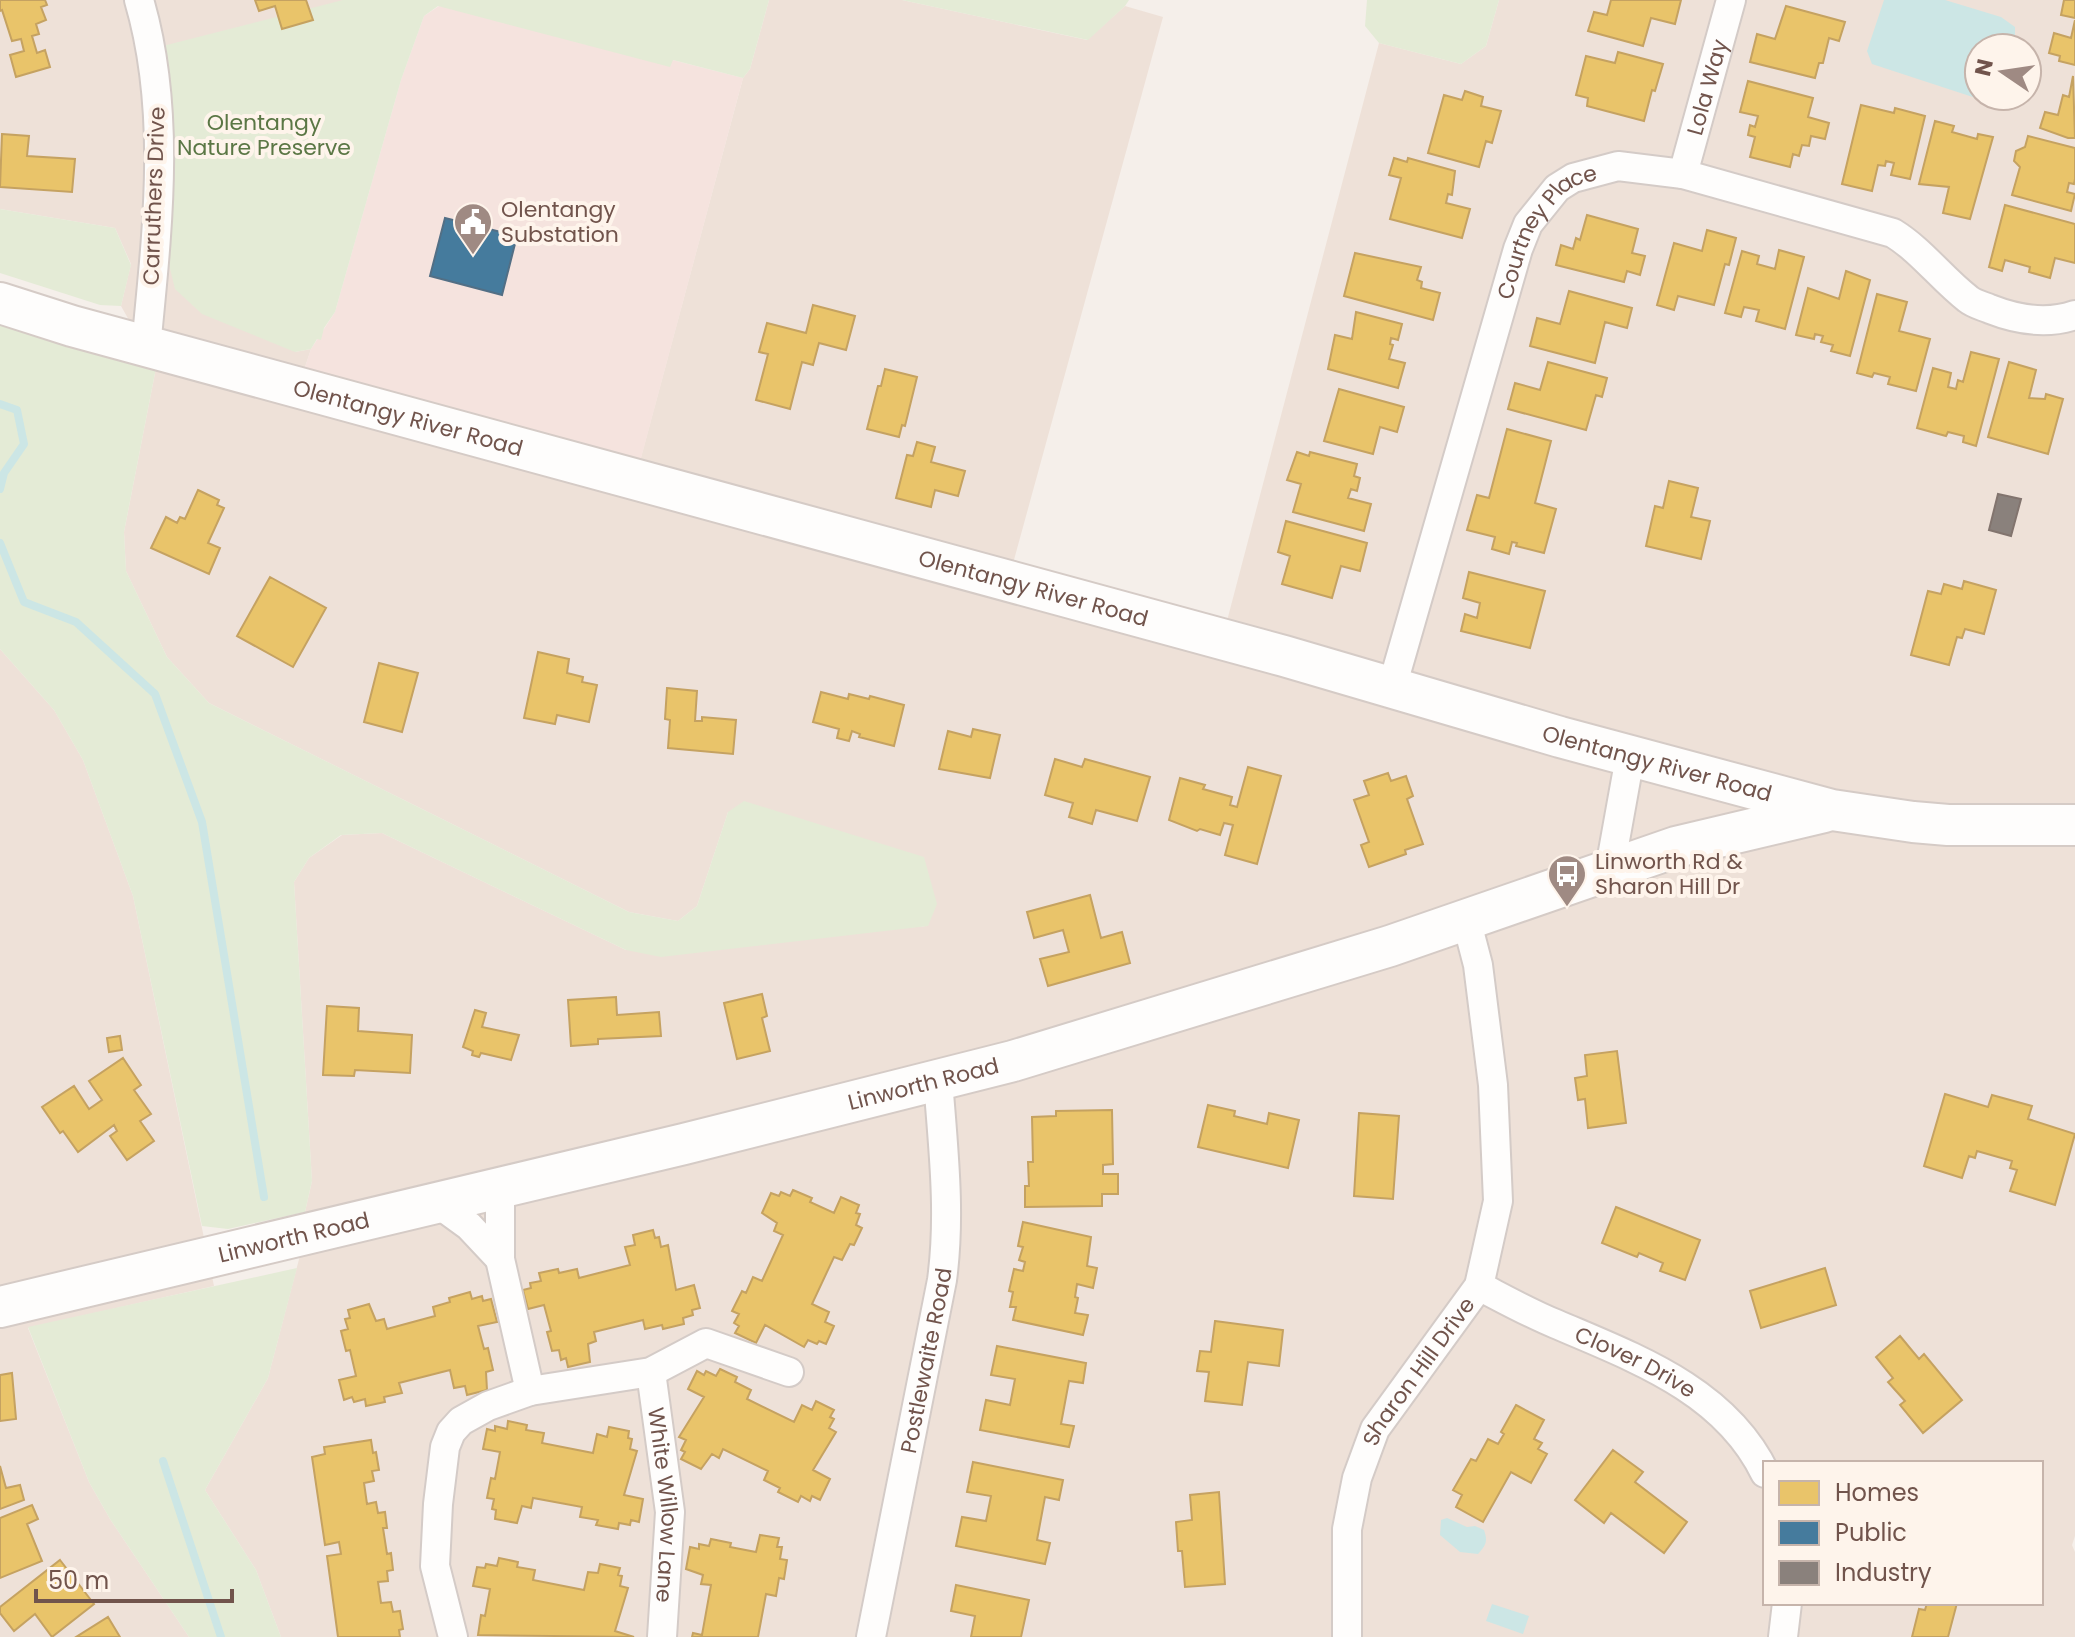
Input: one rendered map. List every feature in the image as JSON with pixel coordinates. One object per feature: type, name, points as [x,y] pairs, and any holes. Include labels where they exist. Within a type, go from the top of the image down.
[{"type":"main road","name":"Olentangy River Road","points":[[0,303],[146,347],[423,420],[1392,687],[1630,757],[1832,810],[1948,825],[2075,825]]},
{"type":"main road","name":"Linworth Road","points":[[0,1307],[270,1245],[938,1080],[1132,1026],[1390,946],[1676,847],[1832,810]]},
{"type":"street","name":"Carruthers Drive","points":[[139,0],[151,49],[160,128],[146,347]]},
{"type":"street","name":"Lola Way","points":[[1683,174],[1731,0]]},
{"type":"street","name":"Courtney Place","points":[[1392,687],[1518,249],[1528,224],[1557,188],[1573,178],[1618,166],[1683,174],[1893,233],[1912,244],[1969,300],[2009,317],[2033,321],[2067,318]]},
{"type":"street","points":[[1610,868],[1630,757]]},
{"type":"street","name":"Sharon Hill Drive","points":[[1347,1637],[1347,1529],[1357,1478],[1375,1429],[1479,1286],[1498,1201],[1493,1085],[1478,965],[1466,919]]},
{"type":"street","name":"Postlewaite Road","points":[[871,1637],[947,1242],[938,1080]]},
{"type":"street","points":[[500,1187],[500,1259],[530,1391]]},
{"type":"street","points":[[436,1202],[469,1226],[500,1259]]},
{"type":"street","name":"Clover Drive","points":[[1479,1286],[1551,1323],[1645,1361],[1699,1394],[1742,1436],[1763,1469]]},
{"type":"street","points":[[453,1637],[435,1566],[445,1447],[451,1432],[461,1421],[488,1406],[530,1391],[651,1372],[706,1343],[789,1372]]},
{"type":"street","name":"White Willow Lane","points":[[651,1372],[670,1512],[662,1637]]},
{"type":"street","points":[[1783,1637],[1787,1605]]},
{"type":"shaded area","points":[[0,0],[384,0],[295,352],[311,349],[299,385],[636,476],[743,78],[750,69],[769,0],[902,0],[1087,40],[1125,6],[1163,17],[1009,578],[1223,636],[1379,43],[1461,64],[1486,46],[1499,0],[2075,0],[2075,1536],[2072,1545],[2075,1552],[2075,1637],[281,1637],[256,1570],[205,1490],[268,1378],[303,1244],[305,1212],[312,1181],[294,882],[309,858],[342,835],[382,833],[626,950],[927,926],[728,812],[697,906],[678,921],[629,912],[209,703],[167,657],[126,571],[124,532],[156,368],[121,306],[131,264],[115,228],[0,209]]},
{"type":"shaded area","points":[[445,2],[743,78],[636,477],[299,385],[311,349],[335,312],[401,80],[424,16]]},
{"type":"shaded area","points":[[0,649],[54,710],[83,760],[133,896],[214,1286],[28,1328],[89,1482],[110,1519],[189,1637],[0,1637]]},
{"type":"green space","name":"Olentangy Nature Preserve","points":[[343,0],[769,0],[750,69],[743,78],[673,60],[670,67],[438,6],[424,16],[401,80],[335,312],[324,328],[321,340],[317,339],[311,349],[295,352],[202,314],[175,289],[158,220],[151,49]]},
{"type":"green space","points":[[902,0],[1129,0],[1088,40]]},
{"type":"green space","points":[[1367,0],[1499,0],[1486,46],[1461,64],[1379,43],[1365,26]]},
{"type":"green space","points":[[0,209],[115,228],[131,265],[121,306],[100,305],[0,273]]},
{"type":"green space","points":[[0,319],[156,368],[124,532],[126,571],[167,657],[209,703],[629,912],[678,921],[697,906],[728,812],[744,801],[924,857],[937,904],[928,926],[661,957],[626,950],[382,833],[341,835],[309,858],[294,882],[312,1181],[305,1212],[228,1229],[202,1226],[133,896],[83,760],[54,710],[0,649]]},
{"type":"green space","points":[[297,1268],[268,1378],[205,1490],[256,1570],[281,1637],[189,1637],[110,1519],[89,1482],[28,1327]]},
{"type":"water","points":[[1884,0],[1945,0],[2001,17],[2015,27],[2015,32],[1963,32],[1963,94],[1872,64],[1867,51]]},
{"type":"water","points":[[1447,1518],[1484,1530],[1486,1543],[1478,1554],[1460,1552],[1440,1535],[1441,1520]]},
{"type":"water","points":[[1492,1604],[1529,1616],[1523,1634],[1486,1621]]},
{"type":"building: Homes","points":[[0,0],[45,0],[47,5],[41,7],[46,20],[36,24],[39,34],[32,36],[37,53],[45,50],[50,67],[16,77],[10,55],[24,51],[21,39],[12,41],[0,11]]},
{"type":"building: Homes","points":[[255,0],[306,0],[313,20],[282,29],[275,6],[259,11]]},
{"type":"building: Homes","points":[[1611,0],[1681,0],[1675,24],[1651,18],[1643,46],[1588,31],[1594,12],[1607,15]]},
{"type":"building: Homes","points":[[2064,0],[2075,0],[2075,18],[2061,15]]},
{"type":"building: Homes","points":[[1786,6],[1845,22],[1839,41],[1829,38],[1823,63],[1819,63],[1815,78],[1750,62],[1757,34],[1775,39]]},
{"type":"building: Homes","points":[[2075,20],[2075,65],[2059,61],[2060,56],[2049,53],[2054,33],[2071,38]]},
{"type":"building: Homes","points":[[1618,52],[1663,64],[1644,121],[1587,106],[1588,98],[1576,95],[1586,56],[1615,63]]},
{"type":"building: Homes","points":[[2073,76],[2075,138],[2068,138],[2040,128],[2045,112],[2058,115],[2063,95],[2069,97]]},
{"type":"building: Homes","points":[[1748,81],[1813,98],[1808,117],[1829,123],[1825,139],[1811,136],[1809,146],[1802,145],[1799,156],[1793,154],[1790,167],[1750,157],[1755,137],[1748,135],[1750,125],[1755,127],[1758,116],[1740,112]]},
{"type":"building: Homes","points":[[1465,91],[1483,97],[1481,106],[1501,111],[1492,143],[1486,141],[1479,167],[1428,153],[1444,95],[1462,100]]},
{"type":"building: Homes","points":[[1861,105],[1894,113],[1895,108],[1925,116],[1910,179],[1891,175],[1894,163],[1886,161],[1885,166],[1878,165],[1872,191],[1842,184]]},
{"type":"building: Homes","points":[[1935,121],[1954,126],[1952,132],[1977,139],[1978,134],[1993,137],[1970,219],[1943,213],[1949,187],[1919,184]]},
{"type":"building: Homes","points":[[2,134],[29,136],[27,156],[75,159],[72,192],[0,187]]},
{"type":"building: Homes","points":[[2028,136],[2075,148],[2075,179],[2074,184],[2069,183],[2067,192],[2075,194],[2071,211],[2012,195],[2020,167],[2014,161],[2016,151],[2025,147]]},
{"type":"building: Homes","points":[[1394,158],[1407,162],[1408,158],[1455,171],[1452,195],[1448,194],[1446,203],[1470,209],[1462,238],[1390,219],[1401,178],[1389,175]]},
{"type":"building: Homes","points":[[2005,205],[2075,224],[2075,263],[2055,258],[2050,278],[2029,272],[2030,267],[2005,260],[2002,271],[1989,267]]},
{"type":"building: Homes","points":[[1587,215],[1638,229],[1632,253],[1645,256],[1640,275],[1627,271],[1624,282],[1556,265],[1561,245],[1573,249],[1576,238],[1580,240]]},
{"type":"building: Homes","points":[[1707,230],[1736,238],[1714,305],[1678,296],[1674,310],[1657,305],[1674,243],[1702,251]]},
{"type":"building: Homes","points":[[1779,250],[1804,257],[1785,329],[1756,321],[1759,310],[1744,307],[1741,317],[1725,313],[1742,251],[1759,256],[1757,264],[1775,269]]},
{"type":"building: Homes","points":[[1355,253],[1421,267],[1417,280],[1422,282],[1421,288],[1440,293],[1433,320],[1344,296]]},
{"type":"building: Homes","points":[[1846,271],[1870,280],[1850,356],[1831,351],[1833,345],[1821,342],[1823,336],[1815,334],[1814,339],[1796,335],[1808,288],[1839,299]]},
{"type":"building: Homes","points":[[1569,291],[1632,308],[1627,328],[1605,322],[1595,363],[1530,346],[1537,318],[1560,324]]},
{"type":"building: Homes","points":[[1877,294],[1907,302],[1899,331],[1930,339],[1916,391],[1888,384],[1890,377],[1857,373]]},
{"type":"building: Homes","points":[[813,305],[855,316],[846,350],[819,343],[813,365],[802,362],[790,409],[756,400],[768,354],[759,352],[767,323],[806,333]]},
{"type":"building: Homes","points":[[1356,312],[1402,324],[1398,340],[1391,338],[1390,344],[1393,345],[1389,359],[1405,363],[1398,388],[1328,369],[1335,335],[1352,339]]},
{"type":"building: Homes","points":[[1971,352],[1999,359],[1976,446],[1963,442],[1964,436],[1948,432],[1946,436],[1917,428],[1933,368],[1951,373],[1948,387],[1956,389],[1958,380],[1963,382]]},
{"type":"building: Homes","points":[[1548,362],[1607,378],[1602,397],[1596,395],[1586,430],[1508,409],[1515,383],[1540,390]]},
{"type":"building: Homes","points":[[2009,362],[2036,370],[2029,398],[2045,399],[2046,394],[2063,399],[2048,454],[1988,437]]},
{"type":"building: Homes","points":[[885,369],[917,377],[905,426],[902,425],[899,437],[867,429]]},
{"type":"building: Homes","points":[[1339,389],[1404,407],[1397,432],[1380,427],[1373,454],[1324,441]]},
{"type":"building: Homes","points":[[1507,429],[1551,441],[1535,503],[1556,509],[1544,553],[1516,546],[1517,543],[1512,542],[1509,554],[1492,549],[1495,537],[1467,530],[1477,495],[1489,498]]},
{"type":"building: Homes","points":[[917,442],[935,447],[931,462],[965,471],[958,496],[935,490],[931,507],[896,498],[907,455],[913,456]]},
{"type":"building: Homes","points":[[1297,452],[1309,456],[1310,452],[1357,464],[1354,476],[1360,478],[1357,491],[1351,489],[1348,498],[1371,504],[1364,531],[1293,512],[1301,484],[1287,480]]},
{"type":"building: Homes","points":[[1669,481],[1698,488],[1691,517],[1710,521],[1701,559],[1646,546],[1655,506],[1663,508]]},
{"type":"building: Homes","points":[[198,490],[219,500],[217,505],[224,508],[208,543],[220,548],[209,574],[151,548],[166,517],[177,523],[180,517],[185,519]]},
{"type":"building: Homes","points":[[1286,521],[1367,543],[1360,571],[1341,566],[1332,598],[1282,584],[1290,556],[1278,552]]},
{"type":"building: Homes","points":[[1469,572],[1545,591],[1530,648],[1461,631],[1465,614],[1477,618],[1480,603],[1463,598]]},
{"type":"building: Homes","points":[[270,577],[326,608],[293,667],[237,636]]},
{"type":"building: Homes","points":[[1964,581],[1996,590],[1984,634],[1965,629],[1962,638],[1957,637],[1949,665],[1911,655],[1928,591],[1941,594],[1944,584],[1962,589]]},
{"type":"building: Homes","points":[[538,652],[569,659],[567,673],[583,677],[582,682],[597,685],[589,722],[557,715],[555,724],[524,718]]},
{"type":"building: Homes","points":[[379,663],[418,673],[402,732],[364,722]]},
{"type":"building: Homes","points":[[667,688],[697,691],[695,721],[702,721],[702,717],[736,720],[733,754],[668,748],[670,720],[665,719]]},
{"type":"building: Homes","points":[[821,692],[848,699],[849,694],[869,699],[870,696],[904,705],[894,746],[859,737],[860,734],[852,731],[849,741],[837,738],[839,729],[813,722]]},
{"type":"building: Homes","points":[[973,729],[1000,735],[990,778],[939,769],[948,731],[971,737]]},
{"type":"building: Homes","points":[[1055,759],[1082,767],[1085,759],[1150,777],[1137,821],[1096,810],[1092,824],[1069,817],[1073,803],[1045,795]]},
{"type":"building: Homes","points":[[1248,767],[1281,776],[1257,864],[1225,855],[1233,825],[1224,823],[1220,835],[1200,829],[1197,831],[1169,820],[1180,778],[1205,785],[1203,789],[1232,797],[1230,805],[1237,807]]},
{"type":"building: Homes","points":[[1388,773],[1391,781],[1406,776],[1413,796],[1407,799],[1423,844],[1405,850],[1406,854],[1369,867],[1361,845],[1369,842],[1354,800],[1369,795],[1364,781]]},
{"type":"building: Homes","points":[[1090,895],[1101,938],[1122,932],[1130,963],[1048,986],[1040,959],[1069,952],[1063,930],[1034,938],[1027,912]]},
{"type":"building: Homes","points":[[762,994],[767,1016],[762,1018],[770,1051],[737,1059],[724,1003]]},
{"type":"building: Homes","points":[[616,997],[617,1015],[659,1012],[661,1036],[598,1039],[598,1044],[571,1046],[568,1000]]},
{"type":"building: Homes","points":[[327,1006],[359,1008],[358,1031],[412,1035],[410,1073],[355,1070],[354,1076],[323,1075]]},
{"type":"building: Homes","points":[[475,1010],[486,1013],[482,1027],[519,1035],[511,1060],[481,1053],[479,1057],[463,1047]]},
{"type":"building: Homes","points":[[120,1036],[122,1050],[109,1052],[107,1038]]},
{"type":"building: Homes","points":[[1617,1051],[1626,1123],[1588,1128],[1585,1099],[1578,1100],[1575,1078],[1587,1076],[1585,1055]]},
{"type":"building: Homes","points":[[123,1058],[141,1085],[134,1090],[151,1114],[140,1121],[154,1141],[127,1160],[110,1136],[117,1131],[114,1125],[78,1152],[42,1107],[74,1086],[89,1109],[102,1100],[89,1081]]},
{"type":"building: Homes","points":[[1945,1094],[1988,1107],[1992,1095],[2032,1106],[2028,1119],[2075,1134],[2055,1205],[2010,1191],[2017,1170],[2010,1168],[2012,1161],[1977,1151],[1975,1158],[1969,1156],[1962,1178],[1924,1166]]},
{"type":"building: Homes","points":[[1208,1105],[1235,1111],[1234,1116],[1267,1124],[1269,1113],[1299,1120],[1288,1168],[1198,1147]]},
{"type":"building: Homes","points":[[1112,1110],[1113,1164],[1103,1165],[1103,1174],[1118,1174],[1118,1194],[1102,1194],[1102,1206],[1025,1207],[1025,1186],[1029,1186],[1028,1162],[1033,1162],[1032,1117],[1056,1116],[1056,1111]]},
{"type":"building: Homes","points":[[1359,1113],[1399,1116],[1393,1199],[1354,1196]]},
{"type":"building: Homes","points":[[793,1190],[834,1213],[841,1197],[859,1205],[856,1225],[862,1228],[854,1245],[850,1244],[842,1260],[834,1257],[812,1304],[829,1312],[825,1322],[834,1326],[826,1344],[808,1340],[804,1347],[765,1325],[756,1343],[735,1333],[739,1326],[734,1323],[739,1314],[732,1311],[742,1291],[746,1293],[753,1277],[762,1281],[783,1235],[774,1231],[777,1223],[762,1213],[771,1193],[779,1196],[781,1192],[790,1196]]},
{"type":"building: Homes","points":[[1616,1207],[1700,1240],[1685,1280],[1660,1271],[1663,1263],[1602,1243]]},
{"type":"building: Homes","points":[[1023,1222],[1091,1237],[1087,1266],[1097,1268],[1093,1288],[1077,1284],[1075,1297],[1078,1298],[1075,1313],[1088,1315],[1083,1335],[1013,1320],[1016,1307],[1010,1307],[1013,1292],[1009,1291],[1014,1269],[1023,1271],[1025,1262],[1019,1260],[1023,1247],[1018,1246]]},
{"type":"building: Homes","points":[[653,1230],[655,1238],[659,1237],[661,1247],[668,1245],[676,1290],[694,1285],[700,1308],[692,1310],[693,1315],[683,1318],[684,1324],[663,1329],[662,1325],[645,1329],[643,1320],[594,1332],[596,1341],[588,1344],[590,1362],[568,1367],[566,1358],[561,1360],[559,1350],[552,1351],[547,1332],[551,1331],[544,1305],[528,1309],[523,1290],[531,1288],[530,1283],[541,1281],[539,1273],[577,1269],[579,1278],[630,1265],[625,1247],[635,1245],[633,1235]]},
{"type":"building: Homes","points":[[1825,1268],[1836,1305],[1761,1328],[1750,1291]]},
{"type":"building: Homes","points":[[470,1292],[472,1299],[482,1296],[483,1301],[491,1299],[497,1322],[478,1326],[493,1370],[486,1372],[487,1390],[467,1395],[465,1386],[454,1388],[450,1370],[399,1383],[402,1393],[384,1397],[385,1402],[366,1406],[365,1399],[354,1402],[352,1397],[344,1400],[339,1380],[356,1376],[350,1350],[346,1351],[341,1331],[348,1329],[345,1319],[350,1318],[348,1310],[369,1304],[376,1321],[384,1319],[387,1329],[435,1316],[433,1307]]},
{"type":"building: Homes","points":[[1215,1321],[1283,1330],[1279,1366],[1248,1362],[1242,1405],[1205,1401],[1209,1372],[1197,1371],[1200,1351],[1211,1352]]},
{"type":"building: Homes","points":[[1900,1336],[1919,1359],[1924,1354],[1962,1400],[1923,1433],[1900,1405],[1905,1401],[1888,1382],[1893,1378],[1876,1357]]},
{"type":"building: Homes","points":[[997,1346],[1086,1363],[1083,1383],[1069,1381],[1061,1424],[1074,1426],[1069,1447],[980,1430],[986,1400],[1010,1405],[1015,1379],[991,1375]]},
{"type":"building: Homes","points":[[720,1369],[737,1377],[735,1382],[751,1390],[747,1399],[794,1422],[802,1405],[812,1410],[816,1401],[834,1410],[830,1417],[834,1419],[829,1428],[836,1432],[813,1470],[830,1479],[820,1500],[812,1496],[810,1501],[801,1496],[798,1502],[778,1492],[780,1488],[764,1480],[768,1471],[723,1449],[719,1458],[712,1454],[701,1469],[681,1459],[686,1440],[679,1437],[704,1397],[688,1389],[697,1371],[716,1376]]},
{"type":"building: Homes","points":[[12,1373],[16,1419],[0,1421],[0,1375]]},
{"type":"building: Homes","points":[[1516,1405],[1544,1420],[1534,1439],[1542,1443],[1538,1449],[1547,1454],[1531,1483],[1511,1472],[1483,1522],[1456,1507],[1462,1495],[1453,1490],[1471,1459],[1476,1461],[1488,1439],[1498,1444]]},
{"type":"building: Homes","points":[[508,1421],[527,1425],[526,1430],[544,1433],[542,1443],[593,1453],[597,1434],[607,1437],[609,1427],[629,1431],[628,1438],[632,1439],[630,1449],[637,1451],[624,1495],[643,1499],[639,1522],[631,1520],[630,1525],[619,1523],[618,1529],[596,1525],[598,1520],[580,1517],[582,1507],[533,1498],[531,1508],[522,1506],[517,1523],[495,1519],[496,1510],[492,1509],[494,1499],[487,1498],[491,1478],[495,1479],[500,1452],[483,1449],[487,1429],[495,1431],[495,1426],[507,1429]]},
{"type":"building: Homes","points":[[371,1440],[379,1470],[372,1471],[374,1481],[364,1483],[367,1504],[376,1502],[378,1513],[385,1512],[387,1528],[383,1528],[393,1570],[387,1571],[388,1581],[378,1582],[381,1603],[391,1602],[393,1612],[400,1611],[403,1629],[399,1630],[400,1637],[338,1637],[327,1556],[341,1554],[339,1542],[325,1545],[312,1457],[325,1454],[324,1447]]},
{"type":"building: Homes","points":[[1613,1450],[1643,1472],[1635,1482],[1687,1522],[1664,1553],[1611,1513],[1604,1523],[1575,1500]]},
{"type":"building: Homes","points":[[973,1462],[1063,1480],[1059,1500],[1045,1497],[1037,1540],[1050,1543],[1045,1564],[956,1546],[962,1517],[986,1521],[991,1496],[967,1492]]},
{"type":"building: Homes","points":[[0,1466],[6,1488],[20,1485],[24,1500],[0,1509]]},
{"type":"building: Homes","points":[[1219,1492],[1225,1584],[1185,1587],[1176,1522],[1192,1520],[1190,1495]]},
{"type":"building: Homes","points":[[32,1505],[38,1519],[27,1524],[42,1561],[0,1578],[0,1518]]},
{"type":"building: Homes","points":[[760,1535],[779,1538],[777,1547],[782,1547],[780,1559],[787,1560],[784,1579],[779,1578],[776,1596],[766,1594],[758,1637],[692,1637],[693,1633],[702,1635],[711,1585],[701,1584],[703,1575],[686,1569],[690,1547],[699,1549],[699,1544],[709,1546],[711,1539],[731,1543],[730,1547],[756,1552]]},
{"type":"building: Homes","points":[[499,1558],[518,1562],[517,1567],[535,1570],[533,1580],[584,1590],[588,1572],[598,1573],[600,1564],[620,1568],[620,1586],[628,1588],[615,1631],[634,1637],[478,1635],[490,1589],[473,1586],[477,1567],[485,1568],[486,1564],[497,1566]]},
{"type":"building: Homes","points":[[60,1560],[94,1604],[52,1637],[35,1614],[14,1631],[0,1613],[0,1607]]},
{"type":"building: Homes","points":[[956,1585],[1029,1600],[1021,1637],[971,1637],[975,1616],[951,1611]]},
{"type":"building: Homes","points":[[1926,1605],[1956,1605],[1948,1637],[1912,1637],[1919,1609],[1925,1610]]},
{"type":"building: Homes","points":[[108,1617],[120,1637],[76,1637]]},
{"type":"building: Public","name":"Olentangy Substation","points":[[445,218],[517,236],[502,295],[430,276]]},
{"type":"building: Industry","points":[[1998,494],[2021,499],[2011,536],[1989,530]]},
{"type":"waterway","points":[[0,404],[17,410],[24,444],[4,473],[0,489]]},
{"type":"waterway","points":[[0,543],[24,602],[76,622],[155,694],[202,822],[264,1197]]},
{"type":"waterway","points":[[163,1461],[221,1637]]},
{"type":"place","name":"Olentangy Substation","points":[[473,256]]},
{"type":"place","name":"Linworth Rd & Sharon Hill Dr","points":[[1567,908]]}]
